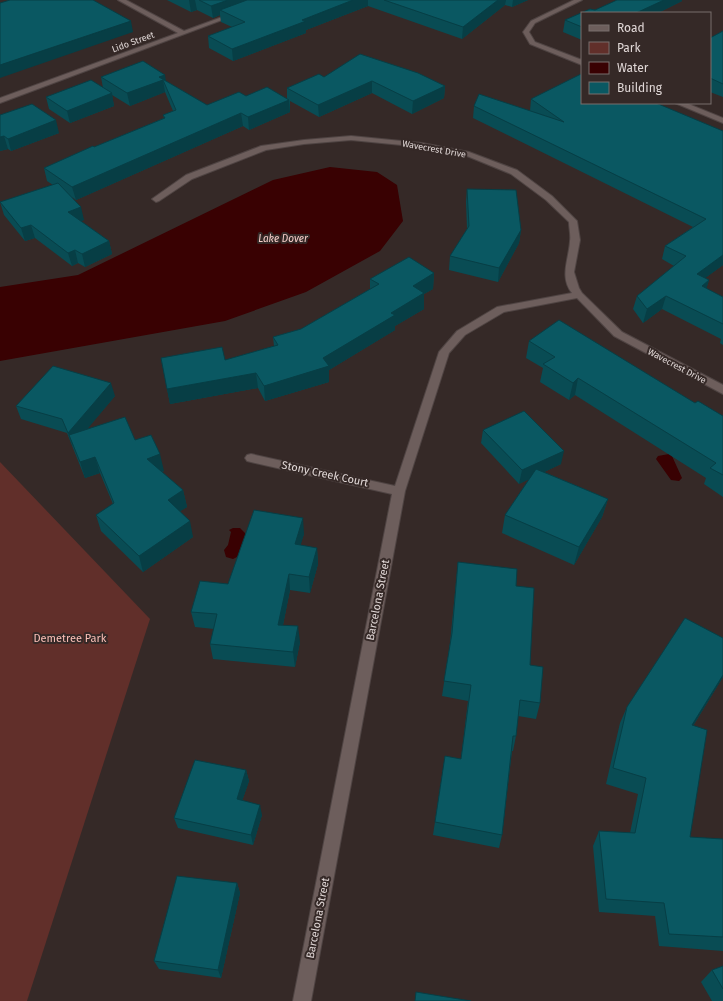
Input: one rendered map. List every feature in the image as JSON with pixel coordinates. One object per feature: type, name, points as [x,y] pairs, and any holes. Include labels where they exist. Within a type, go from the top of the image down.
[{"type":"street","points":[[121,0],[183,33]]},
{"type":"street","points":[[578,0],[533,22],[526,32],[532,43],[581,63]]},
{"type":"street","name":"Lido Street","points":[[0,101],[242,11]]},
{"type":"street","points":[[681,104],[723,121]]},
{"type":"street","name":"Wavecrest Drive","points":[[156,199],[189,177],[264,148],[304,142],[351,138],[422,145],[469,154],[514,172],[549,198],[573,221],[575,240],[569,272],[574,289],[618,334],[723,390]]},
{"type":"street","name":"Barcelona Street","points":[[302,1001],[398,491],[444,352],[461,333],[501,308],[579,295]]},
{"type":"street","name":"Stony Creek Court","points":[[251,458],[398,491]]},
{"type":"green space","name":"Demetree Park","points":[[0,462],[150,619],[27,1001],[0,1001]]},
{"type":"water","name":"Lake Dover","points":[[330,167],[377,172],[397,185],[403,221],[380,251],[306,292],[225,321],[0,361],[0,287],[78,275],[273,180]]},
{"type":"water","points":[[669,454],[672,456],[682,478],[679,481],[671,480],[656,459],[658,456]]},
{"type":"water","points":[[233,528],[240,528],[249,537],[239,556],[233,559],[226,557],[224,550],[228,545],[231,532],[229,530]]},
{"type":"building","points":[[10,0],[93,0],[131,21],[0,65],[0,3]]},
{"type":"building","points":[[199,0],[228,0],[211,6]]},
{"type":"building","points":[[247,0],[353,0],[302,20],[306,21],[232,49],[208,36],[245,22],[220,10]]},
{"type":"building","points":[[384,0],[498,0],[463,27]]},
{"type":"building","points":[[617,0],[664,0],[638,12],[583,12],[590,9],[595,10]]},
{"type":"building","points":[[581,13],[581,27],[565,20]]},
{"type":"building","points":[[723,31],[723,84],[711,78],[711,37]]},
{"type":"building","points":[[360,54],[418,73],[445,86],[413,101],[372,81],[318,105],[287,88],[319,74],[324,77]]},
{"type":"building","points":[[143,61],[165,75],[159,77],[207,105],[239,92],[246,96],[267,87],[289,100],[248,117],[241,113],[72,187],[44,168],[93,146],[94,147],[165,118],[163,115],[176,110],[163,80],[127,93],[101,77]]},
{"type":"building","points":[[581,74],[581,104],[658,104],[723,131],[723,255],[697,274],[709,280],[702,286],[723,297],[723,324],[666,296],[647,309],[637,296],[686,256],[665,246],[706,219],[474,106],[479,94],[564,122],[531,99]]},
{"type":"building","points":[[91,80],[112,93],[67,111],[46,97]]},
{"type":"building","points":[[32,104],[56,120],[8,139],[4,136],[0,137],[0,115]]},
{"type":"building","points":[[58,183],[81,207],[68,212],[109,241],[82,254],[75,250],[68,253],[31,225],[21,228],[0,202]]},
{"type":"building","points":[[467,189],[516,190],[521,230],[499,268],[450,256],[469,226]]},
{"type":"building","points":[[409,257],[434,273],[413,286],[424,293],[391,313],[395,315],[323,358],[329,366],[264,386],[256,373],[167,389],[161,358],[222,347],[225,360],[278,345],[273,337],[301,329],[379,284],[370,279]]},
{"type":"building","points":[[559,320],[695,403],[698,401],[723,416],[723,475],[710,468],[716,463],[578,378],[573,383],[543,364],[555,357],[529,341]]},
{"type":"building","points":[[53,366],[111,383],[68,433],[62,419],[16,406]]},
{"type":"building","points":[[524,411],[564,451],[522,470],[483,430]]},
{"type":"building","points":[[125,417],[135,440],[151,435],[160,454],[147,459],[183,490],[168,500],[190,521],[139,556],[96,515],[114,503],[95,457],[80,462],[69,435]]},
{"type":"building","points":[[536,469],[608,499],[579,547],[505,515]]},
{"type":"building","points":[[254,510],[303,518],[295,544],[317,548],[309,577],[289,574],[278,625],[298,626],[293,652],[210,644],[217,614],[191,612],[200,581],[228,584]]},
{"type":"building","points":[[458,562],[517,569],[516,586],[534,588],[530,665],[543,667],[540,703],[520,700],[516,736],[513,736],[502,835],[435,822],[445,756],[461,759],[471,685],[444,681],[452,633]]},
{"type":"building","points":[[685,618],[723,638],[723,675],[692,725],[707,730],[690,837],[723,839],[723,937],[669,934],[664,903],[606,899],[599,831],[635,833],[646,778],[613,768],[627,707]]},
{"type":"building","points":[[195,760],[246,770],[237,799],[260,805],[251,835],[174,818]]},
{"type":"building","points":[[177,876],[237,883],[218,970],[154,961]]},
{"type":"building","points":[[723,966],[723,989],[712,970]]},
{"type":"building","points":[[416,992],[471,1001],[415,1001]]}]
